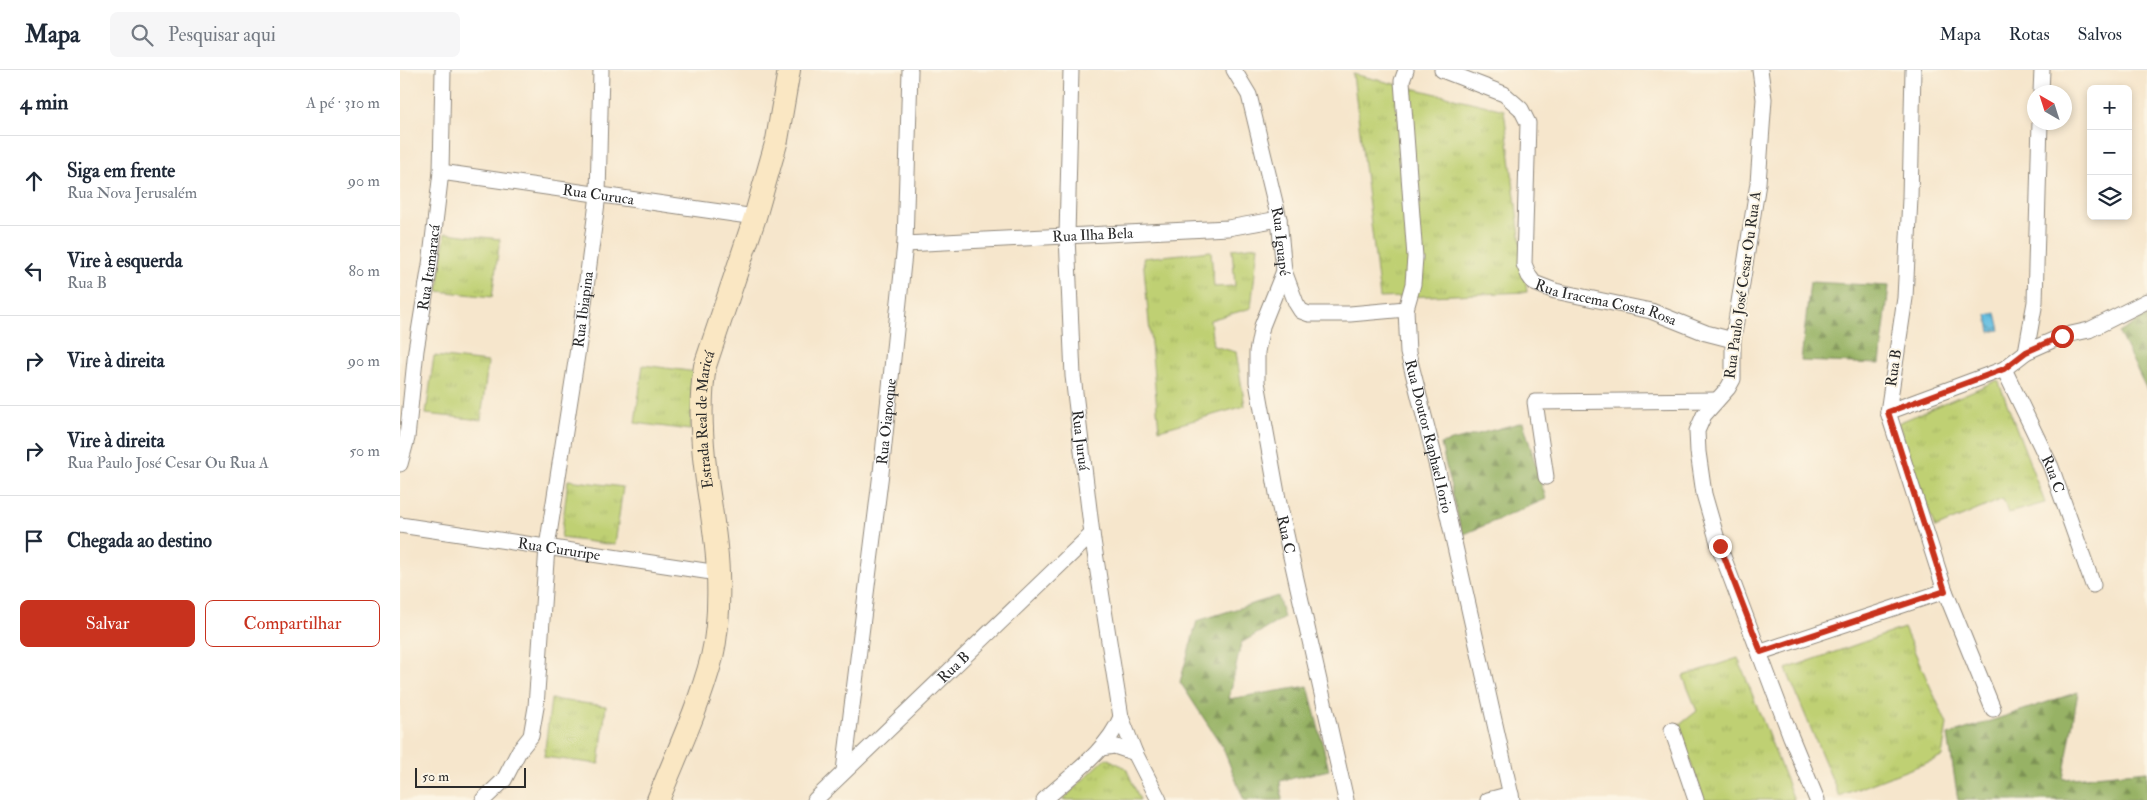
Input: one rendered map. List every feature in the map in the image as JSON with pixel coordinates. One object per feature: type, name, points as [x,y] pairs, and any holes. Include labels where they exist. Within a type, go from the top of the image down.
[{"type":"main road","name":"Estrada Real de Maricá","points":[[658,800],[697,703],[712,656],[718,608],[718,573],[713,515],[704,457],[702,385],[705,366],[719,319],[755,217],[777,140],[789,70]]},
{"type":"street","name":"Rua Itamaracá","points":[[400,464],[407,438],[416,350],[430,265],[441,172],[443,70]]},
{"type":"street","name":"Rua Ibiapina","points":[[483,800],[504,780],[519,751],[531,736],[536,707],[547,547],[579,342],[598,195],[601,70]]},
{"type":"street","name":"Rua Oiapoque","points":[[844,771],[881,474],[905,244],[910,70]]},
{"type":"street","name":"Rua Juruá","points":[[1071,70],[1066,236],[1074,376],[1092,534],[1120,717],[1135,753],[1159,800]]},
{"type":"street","name":"Rua Iguapé","points":[[1234,70],[1249,95],[1279,219],[1284,270],[1296,303],[1301,311],[1309,314],[1350,314],[1406,309]]},
{"type":"street","name":"Rua Doutor Raphael Iorio","points":[[1406,70],[1402,81],[1416,257],[1413,284],[1406,309],[1408,354],[1438,471],[1512,797]]},
{"type":"street","name":"Rua Iracema Costa Rosa","points":[[1442,70],[1504,94],[1521,109],[1528,123],[1524,264],[1528,276],[1534,283],[1554,291],[1651,311],[1706,333],[1734,340]]},
{"type":"street","name":"Rua Paulo José Cesar Ou Rua A","points":[[1760,70],[1764,99],[1758,183],[1734,340],[1733,379],[1728,388],[1704,414],[1698,431],[1704,494],[1720,546],[1791,737],[1817,800]]},
{"type":"street","name":"Rua B","points":[[1913,70],[1905,298],[1888,412],[1945,591],[1993,709]]},
{"type":"street","points":[[2041,85],[2042,70]]},
{"type":"street","points":[[2026,352],[2034,302],[2040,130]]},
{"type":"street","name":"Rua Curuca","points":[[441,172],[755,217]]},
{"type":"street","name":"Rua Ilha Bela","points":[[905,244],[1228,228],[1279,219]]},
{"type":"street","name":"Rua C","points":[[1284,270],[1262,326],[1257,352],[1257,382],[1278,499],[1346,800]]},
{"type":"street","points":[[1888,412],[2004,369],[2026,352],[2062,336],[2089,330],[2147,301]]},
{"type":"street","name":"Rua C","points":[[2004,369],[2051,467],[2093,584]]},
{"type":"street","points":[[1546,477],[1535,402],[1717,400]]},
{"type":"street","name":"Rua Cururipe","points":[[400,525],[718,573]]},
{"type":"street","name":"Rua B","points":[[815,800],[1092,534]]},
{"type":"street","points":[[1761,652],[1945,591]]},
{"type":"street","points":[[1044,800],[1101,748],[1117,726],[1120,717]]},
{"type":"street","points":[[1672,730],[1696,800]]},
{"type":"street","points":[[1101,748],[1114,746],[1135,753]]},
{"type":"street","points":[[1488,800],[1512,797]]},
{"type":"green space","points":[[1353,74],[1504,110],[1527,292],[1380,298]]},
{"type":"green space","points":[[445,233],[500,239],[492,297],[438,291]]},
{"type":"green space","points":[[1258,246],[1251,308],[1210,320],[1213,346],[1236,352],[1245,406],[1159,430],[1143,258],[1211,251],[1214,287],[1235,286],[1232,249]]},
{"type":"green space","points":[[1810,282],[1889,286],[1880,364],[1801,361]]},
{"type":"green space","points":[[2147,316],[2147,390],[2119,333]]},
{"type":"green space","points":[[434,356],[488,362],[481,420],[426,414]]},
{"type":"green space","points":[[643,365],[697,372],[690,430],[635,423]]},
{"type":"green space","points":[[1998,380],[2045,503],[2008,513],[2003,499],[1935,528],[1898,423]]},
{"type":"green space","points":[[1523,422],[1546,499],[1462,535],[1441,444]]},
{"type":"green space","points":[[568,480],[623,487],[615,545],[561,538]]},
{"type":"green space","points":[[1278,596],[1284,618],[1241,643],[1229,699],[1308,686],[1329,770],[1280,781],[1282,800],[1244,800],[1222,746],[1180,682],[1197,621]]},
{"type":"green space","points":[[1904,628],[1947,724],[1942,757],[1839,796],[1786,669]]},
{"type":"green space","points":[[1738,658],[1794,800],[1704,800],[1678,726],[1697,711],[1683,676]]},
{"type":"green space","points":[[2078,692],[2063,779],[2147,771],[2147,800],[1958,800],[1948,735]]},
{"type":"green space","points":[[551,699],[606,706],[599,764],[544,757]]},
{"type":"green space","points":[[1106,758],[1126,768],[1140,800],[1062,800]]},
{"type":"water","points":[[1996,313],[2000,330],[1990,332],[1987,315]]},
{"type":"route","points":[[1720,546],[1761,652],[1945,591],[1888,412],[2004,369],[2026,352],[2062,336]]}]
